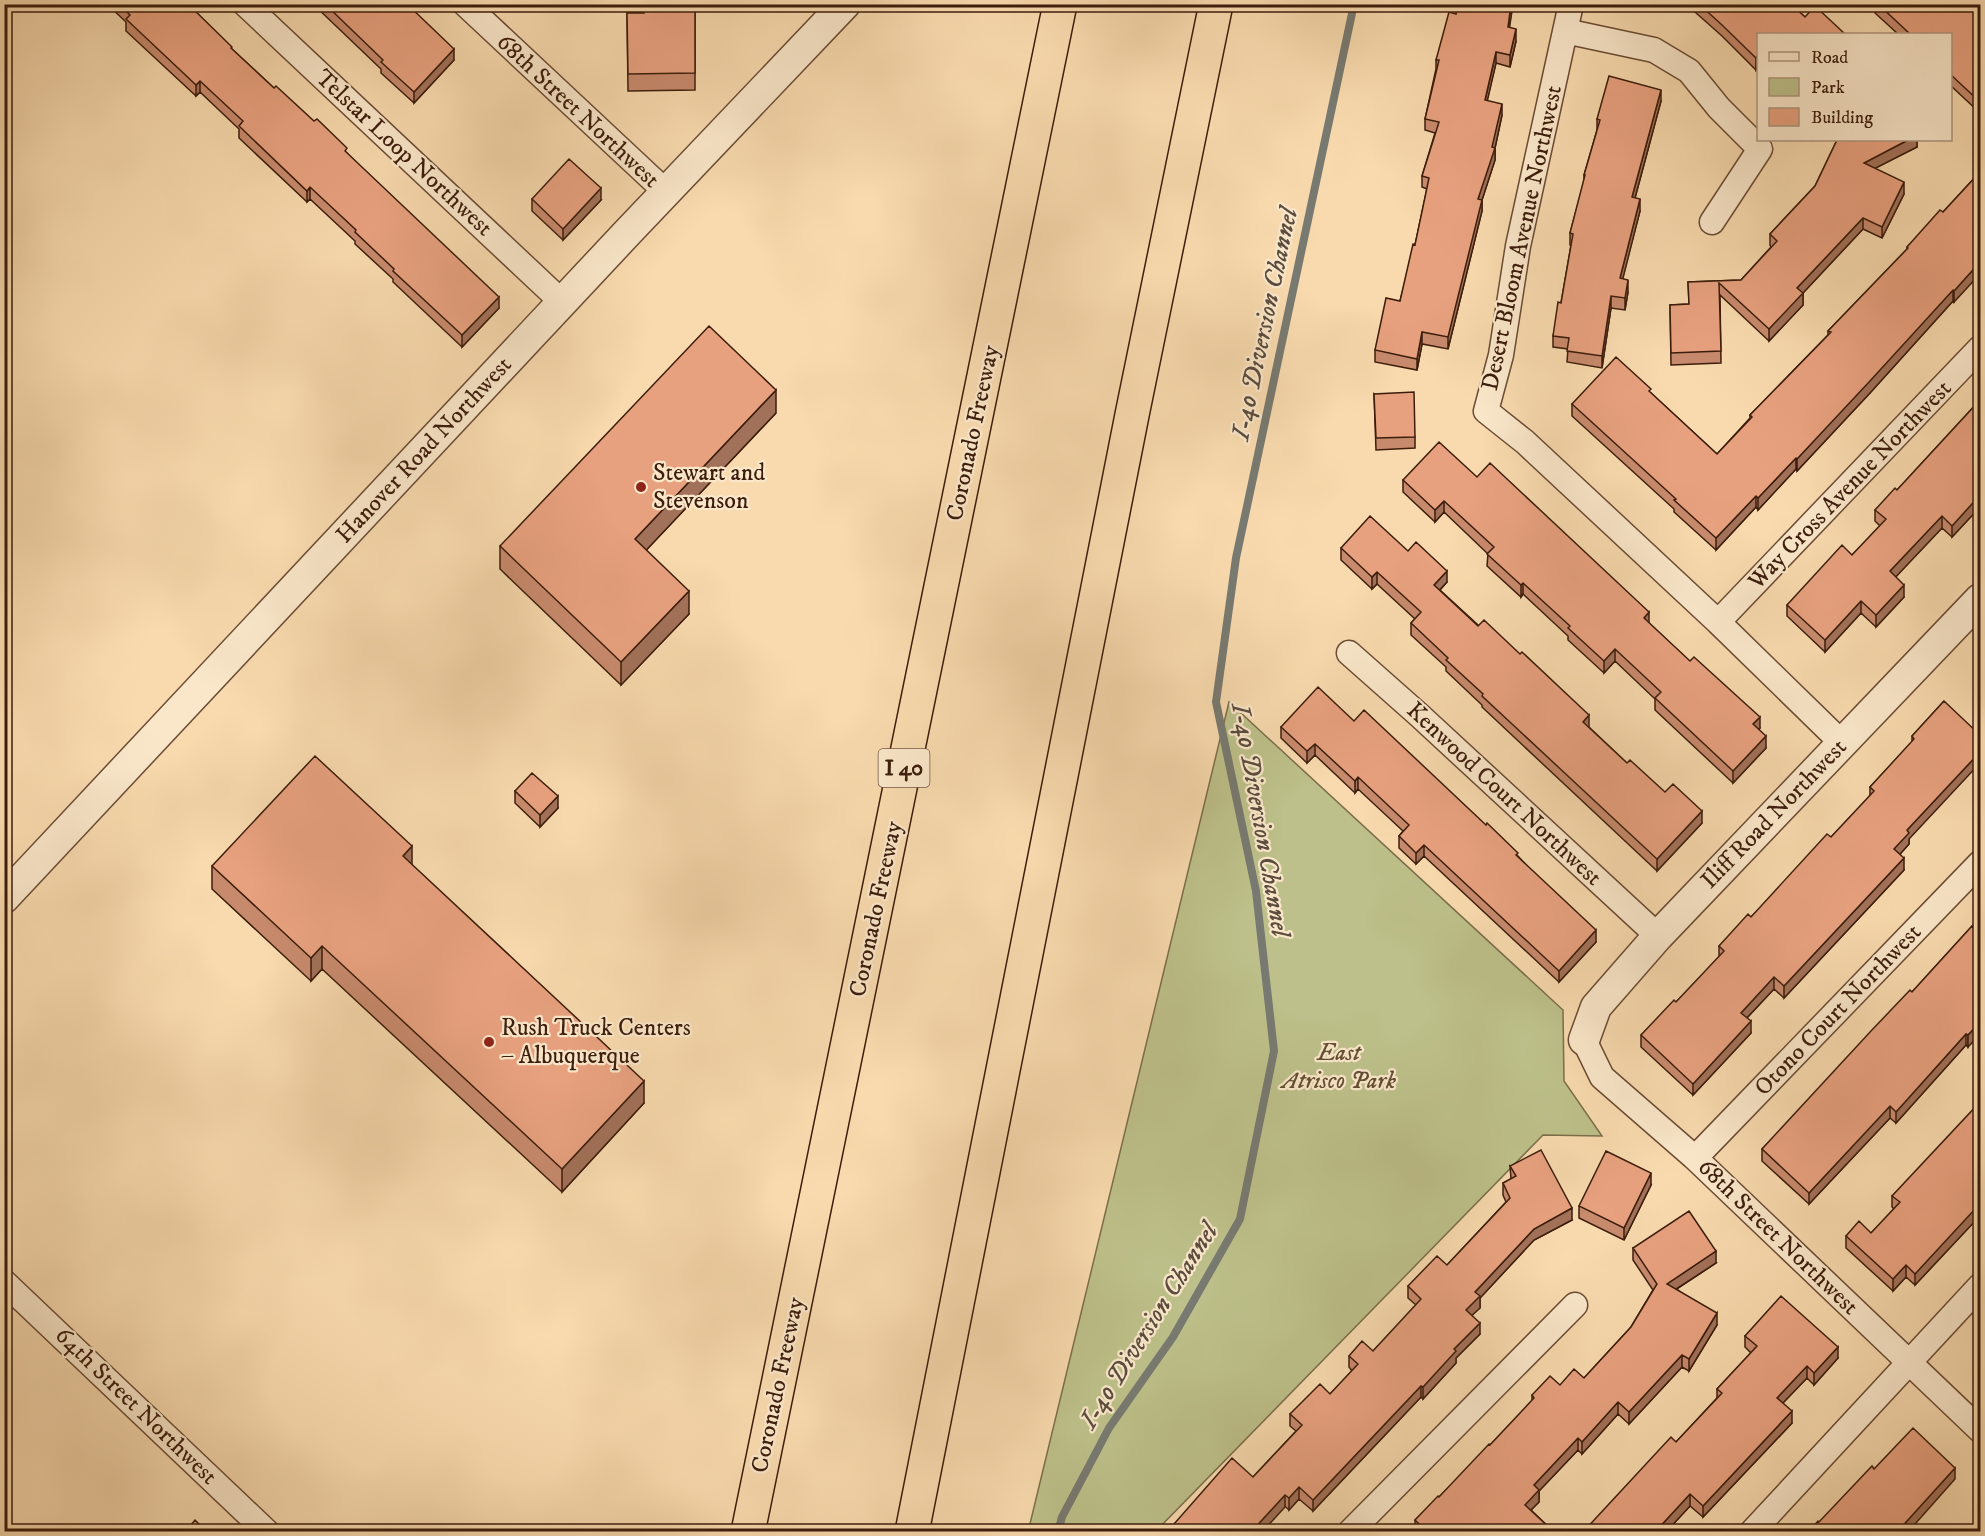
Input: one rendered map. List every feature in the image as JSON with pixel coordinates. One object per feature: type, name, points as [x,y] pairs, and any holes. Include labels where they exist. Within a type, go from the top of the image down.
[{"type":"highway","name":"Coronado Freeway","points":[[748,1532],[1060,4]]},
{"type":"highway","points":[[912,1532],[1132,415],[1216,4]]},
{"type":"street","name":"Telstar Loop Northwest","points":[[245,4],[562,302]]},
{"type":"street","name":"68th Street Northwest","points":[[465,4],[666,192]]},
{"type":"street","name":"Hanover Road Northwest","points":[[4,898],[562,302],[846,4]]},
{"type":"street","name":"Desert Bloom Avenue Northwest","points":[[1572,4],[1518,246],[1501,355],[1486,411],[1526,442],[1719,622]]},
{"type":"street","points":[[1565,32],[1654,50],[1689,72],[1719,108],[1760,148],[1712,222]]},
{"type":"street","name":"Way Cross Avenue Northwest","points":[[1719,622],[1980,348]]},
{"type":"street","name":"Iliff Road Northwest","points":[[1584,1040],[1596,1007],[1658,936],[1980,599]]},
{"type":"street","points":[[1719,622],[1842,743]]},
{"type":"street","name":"Kenwood Court Northwest","points":[[1349,653],[1658,936]]},
{"type":"street","name":"Otono Court Northwest","points":[[1695,1158],[1980,863]]},
{"type":"street","name":"68th Street Northwest","points":[[1584,1040],[1602,1077],[1695,1158],[1980,1430]]},
{"type":"street","name":"64th Street Northwest","points":[[4,1282],[267,1532]]},
{"type":"street","points":[[1752,1532],[1980,1286]]},
{"type":"street","points":[[1350,1532],[1575,1305]]},
{"type":"green space","name":"East Atrisco Park","points":[[1229,702],[1563,1010],[1564,1081],[1602,1136],[1543,1135],[1156,1531],[1028,1532]]},
{"type":"building","points":[[119,4],[188,4],[274,88],[276,86],[314,121],[317,119],[347,148],[345,151],[499,297],[462,335],[393,271],[394,269],[355,232],[356,230],[310,187],[307,191],[239,126],[243,121],[200,81],[196,85],[126,19],[130,15]]},
{"type":"building","points":[[325,4],[407,4],[454,49],[414,92],[381,62],[383,60]]},
{"type":"building","points":[[644,4],[695,4],[695,73],[628,74],[627,13],[644,13]]},
{"type":"building","points":[[1458,4],[1511,4],[1508,27],[1516,29],[1510,55],[1496,52],[1485,100],[1502,104],[1492,147],[1495,148],[1478,199],[1482,200],[1448,337],[1422,332],[1417,359],[1375,350],[1386,298],[1400,301],[1413,244],[1415,245],[1429,178],[1422,176],[1439,122],[1425,119],[1439,60],[1436,60],[1449,12],[1456,14]]},
{"type":"building","points":[[1699,4],[1791,4],[1805,17],[1815,6],[1844,33],[1757,33],[1756,58]]},
{"type":"building","points":[[1878,4],[1973,4],[1980,12],[1980,102],[1952,76],[1952,33],[1909,33]]},
{"type":"building","points":[[1609,76],[1661,90],[1632,197],[1640,199],[1620,278],[1628,280],[1625,298],[1611,296],[1602,356],[1567,351],[1569,338],[1553,336],[1573,234],[1570,233],[1600,120],[1597,119]]},
{"type":"building","points":[[1837,141],[1906,141],[1864,163],[1904,182],[1882,227],[1863,218],[1797,288],[1803,293],[1769,329],[1719,283],[1721,351],[1671,353],[1670,305],[1689,304],[1688,282],[1741,280],[1777,241],[1770,234],[1815,186]]},
{"type":"building","points":[[569,159],[601,188],[563,229],[532,199]]},
{"type":"building","points":[[1980,172],[1980,262],[1797,459],[1758,498],[1756,496],[1716,538],[1572,404],[1616,357],[1717,454],[1752,417],[1750,415],[1908,248],[1940,210],[1943,212]]},
{"type":"building","name":"Stewart and Stevenson","points":[[709,326],[776,390],[635,539],[689,591],[621,662],[500,546]]},
{"type":"building","points":[[1414,392],[1415,437],[1376,438],[1374,394]]},
{"type":"building","points":[[1980,400],[1980,495],[1952,526],[1942,516],[1890,571],[1904,585],[1876,615],[1861,601],[1825,640],[1787,605],[1842,545],[1852,555],[1886,519],[1875,510],[1895,488],[1897,490]]},
{"type":"building","points":[[1439,442],[1477,477],[1490,463],[1649,612],[1644,618],[1690,661],[1694,657],[1760,717],[1753,724],[1766,736],[1733,771],[1655,698],[1661,692],[1615,649],[1604,661],[1523,583],[1521,585],[1487,554],[1494,547],[1444,501],[1435,510],[1403,480]]},
{"type":"building","points":[[1370,516],[1408,551],[1416,542],[1447,571],[1434,585],[1478,626],[1484,620],[1520,654],[1522,652],[1589,715],[1583,722],[1627,763],[1630,760],[1665,792],[1673,784],[1702,811],[1657,859],[1446,660],[1448,658],[1411,623],[1421,612],[1377,572],[1372,577],[1341,548]]},
{"type":"building","points":[[1318,687],[1354,721],[1364,710],[1486,825],[1487,823],[1518,853],[1516,855],[1596,930],[1559,971],[1424,845],[1416,853],[1399,836],[1409,825],[1358,777],[1355,781],[1315,744],[1307,751],[1281,727]]},
{"type":"building","points":[[1944,701],[1980,735],[1980,752],[1907,830],[1909,833],[1894,849],[1904,858],[1784,986],[1774,977],[1741,1013],[1751,1021],[1693,1084],[1641,1035],[1724,951],[1719,946],[1748,914],[1751,917],[1827,834],[1831,837],[1874,791],[1870,787],[1914,739],[1912,736]]},
{"type":"building","points":[[4,703],[11,710],[4,717]]},
{"type":"building","name":"Rush Truck Centers – Albuquerque","points":[[315,756],[412,846],[403,856],[644,1081],[562,1169],[322,946],[311,958],[212,866]]},
{"type":"building","points":[[532,773],[558,796],[540,815],[515,791]]},
{"type":"building","points":[[1972,926],[1980,935],[1980,1022],[1968,1035],[1966,1034],[1896,1112],[1890,1106],[1809,1193],[1762,1149]]},
{"type":"building","points":[[1980,1102],[1980,1200],[1974,1206],[1976,1208],[1915,1274],[1906,1265],[1893,1279],[1846,1236],[1859,1221],[1871,1233],[1900,1202],[1892,1196]]},
{"type":"building","points":[[1541,1150],[1572,1208],[1534,1229],[1475,1292],[1480,1296],[1466,1310],[1480,1323],[1454,1349],[1456,1351],[1423,1387],[1421,1386],[1313,1500],[1299,1487],[1289,1498],[1285,1495],[1251,1532],[1167,1532],[1232,1458],[1253,1477],[1302,1425],[1290,1414],[1320,1384],[1330,1394],[1358,1364],[1349,1356],[1362,1341],[1373,1351],[1421,1299],[1408,1286],[1437,1256],[1447,1265],[1510,1198],[1503,1183],[1516,1176],[1510,1166]]},
{"type":"building","points":[[1606,1151],[1651,1173],[1624,1228],[1579,1206]]},
{"type":"building","points":[[1689,1211],[1716,1251],[1667,1284],[1717,1313],[1689,1359],[1682,1355],[1629,1412],[1618,1402],[1582,1442],[1578,1438],[1534,1485],[1539,1490],[1525,1505],[1554,1532],[1508,1532],[1504,1528],[1500,1532],[1418,1532],[1422,1527],[1415,1520],[1490,1445],[1534,1398],[1532,1395],[1550,1376],[1560,1385],[1574,1369],[1584,1378],[1631,1327],[1657,1284],[1633,1248]]},
{"type":"building","points":[[1781,1296],[1838,1347],[1814,1373],[1807,1366],[1777,1398],[1792,1411],[1703,1506],[1690,1494],[1655,1532],[1583,1532],[1671,1437],[1676,1442],[1722,1393],[1717,1389],[1757,1346],[1745,1336]]},
{"type":"building","points":[[1980,1344],[1980,1356],[1974,1350]]},
{"type":"building","points":[[1913,1428],[1955,1468],[1897,1532],[1808,1532],[1872,1466],[1874,1469]]},
{"type":"building","points":[[195,1520],[207,1532],[185,1532]]},
{"type":"waterway","name":"I-40 Diversion Channel","points":[[1058,1532],[1062,1517],[1109,1428],[1173,1337],[1240,1219],[1274,1051],[1256,891],[1216,702],[1236,558],[1354,4]]},
{"type":"place","name":"Stewart and Stevenson","points":[[641,487]]},
{"type":"place","name":"Rush Truck Centers – Albuquerque","points":[[489,1042]]}]
